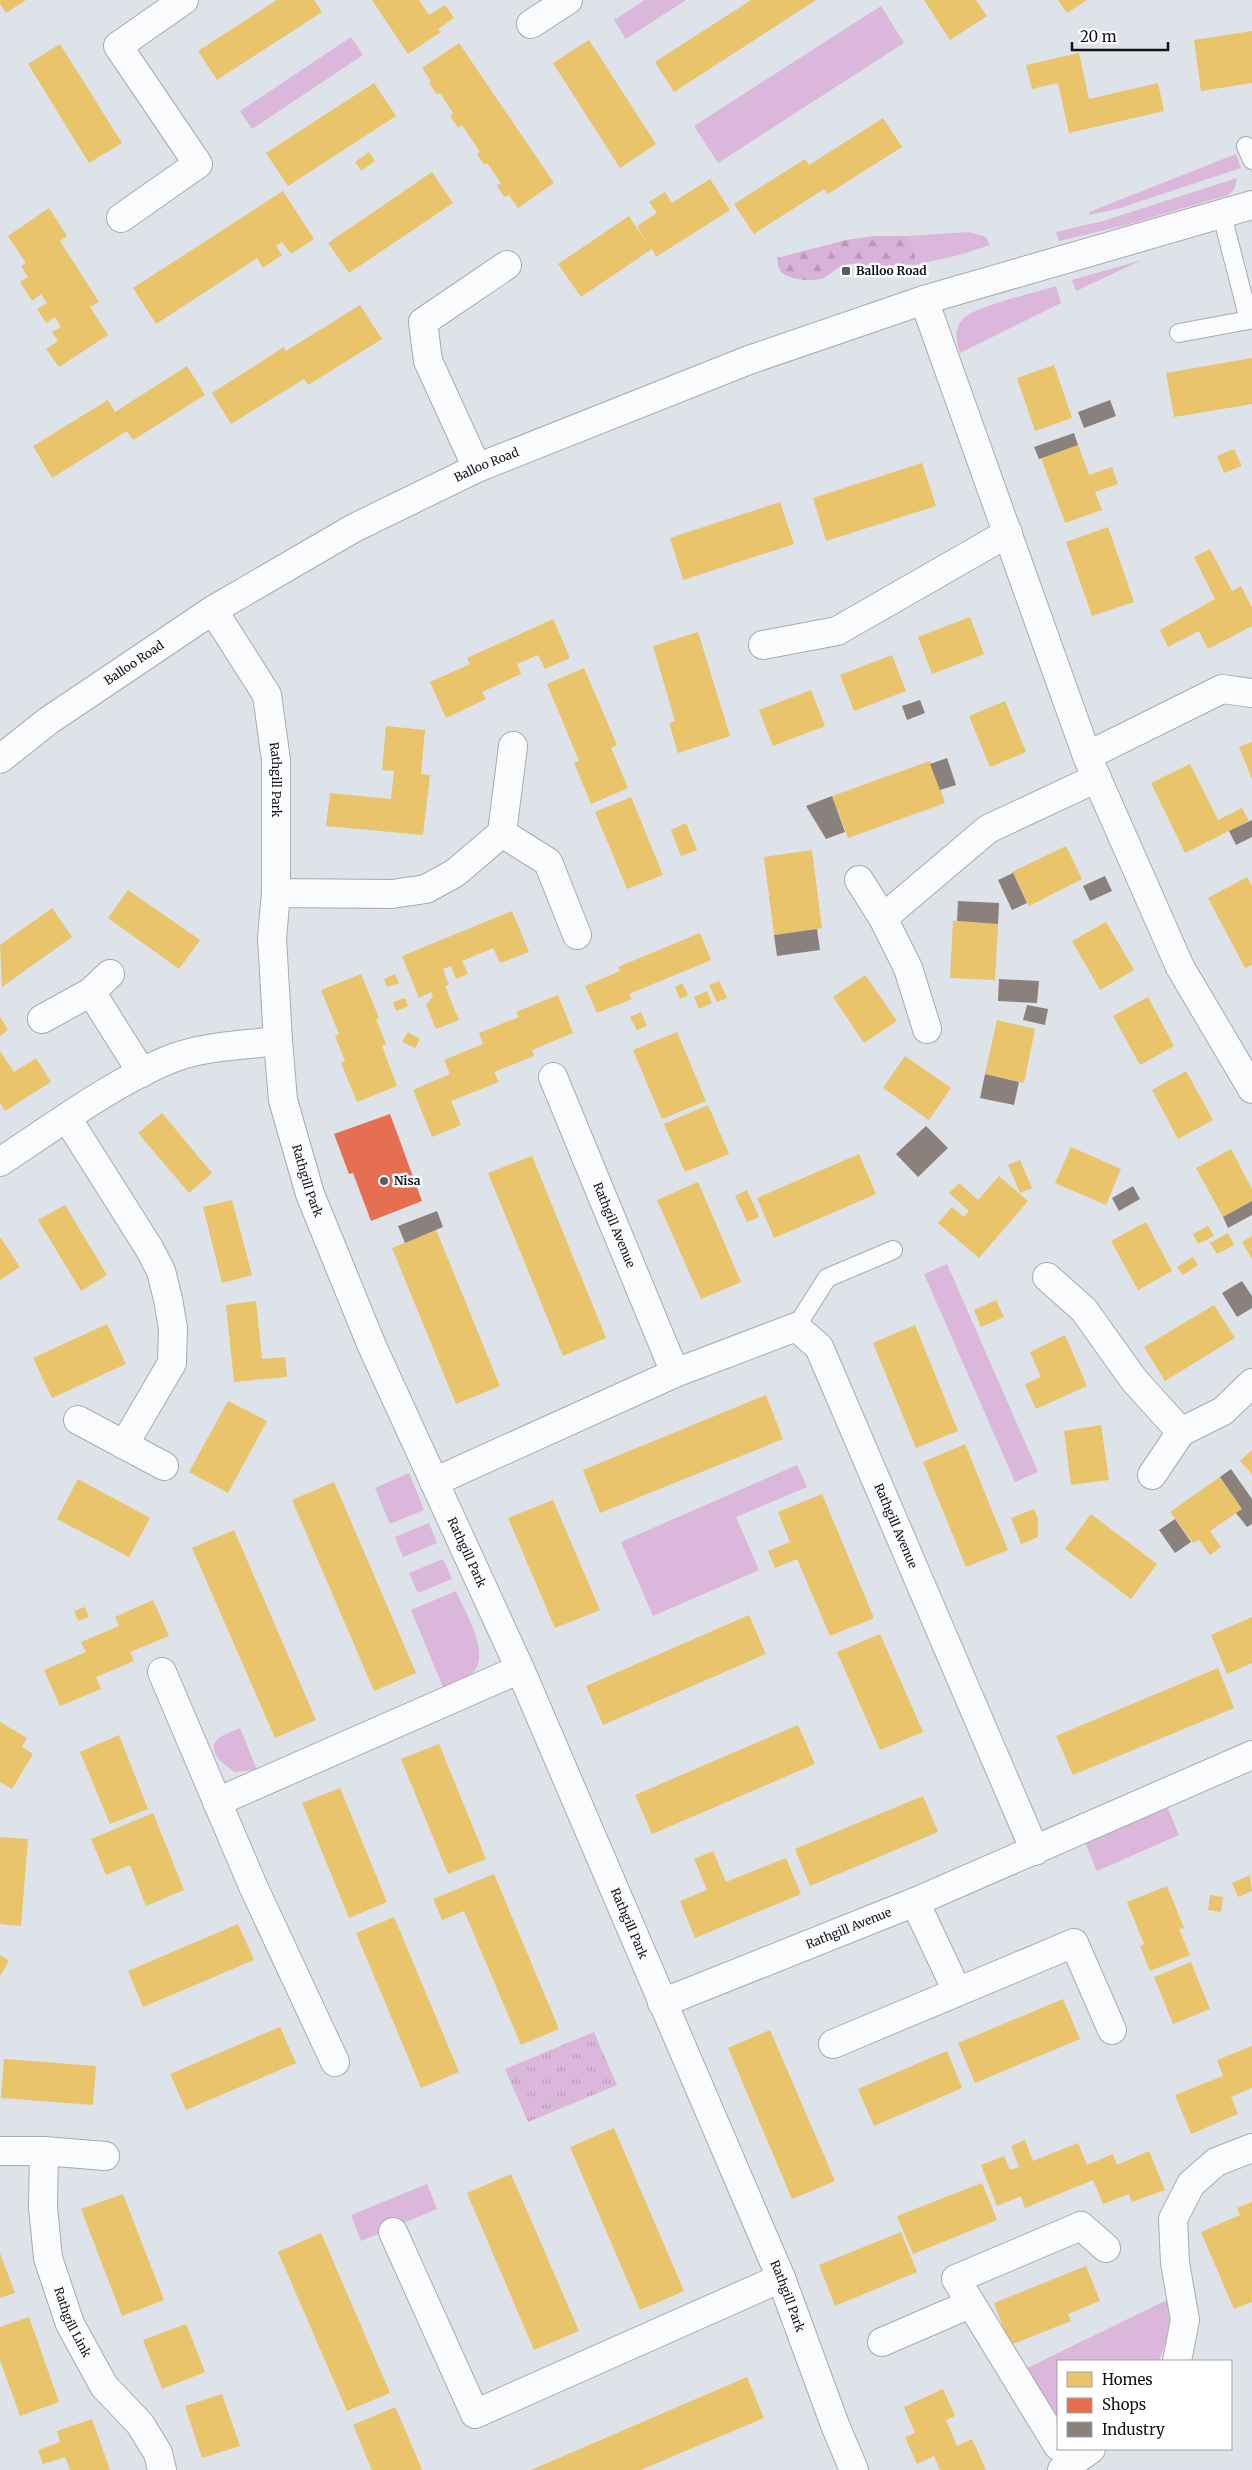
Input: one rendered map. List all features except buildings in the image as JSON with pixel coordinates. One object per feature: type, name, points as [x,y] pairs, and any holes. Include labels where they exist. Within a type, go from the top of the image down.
[{"type":"street","points":[[121,218],[198,164],[118,46],[184,0]]},
{"type":"street","points":[[531,24],[568,0]]},
{"type":"street","name":"Balloo Road","points":[[0,759],[48,720],[213,610],[354,528],[477,468],[749,360],[924,300],[1252,205]]},
{"type":"street","points":[[477,468],[428,361],[423,322],[508,265]]},
{"type":"street","points":[[924,300],[1092,767],[1180,967],[1252,1089]]},
{"type":"street","points":[[764,645],[837,631],[1008,533]]},
{"type":"street","name":"Rathgill Park","points":[[213,610],[267,696],[276,760],[276,893],[272,938],[283,1100],[310,1194],[372,1346],[520,1669],[781,2278],[835,2425],[854,2470]]},
{"type":"street","points":[[884,918],[988,829],[1222,689],[1252,693]]},
{"type":"street","points":[[276,893],[392,894],[426,889],[455,873],[502,832],[513,746]]},
{"type":"street","points":[[502,832],[548,862],[577,934]]},
{"type":"street","points":[[859,880],[884,918],[908,968],[927,1028]]},
{"type":"street","points":[[42,1019],[100,983],[142,1073]]},
{"type":"street","points":[[0,1162],[67,1118],[142,1073],[174,1058],[208,1049],[278,1041]]},
{"type":"street","name":"Rathgill Avenue","points":[[553,1077],[675,1373]]},
{"type":"street","points":[[67,1118],[149,1248],[161,1271],[168,1299],[173,1328],[172,1363],[124,1445]]},
{"type":"street","points":[[1047,1277],[1084,1310],[1134,1380],[1181,1432]]},
{"type":"street","points":[[434,1482],[675,1373],[796,1327]]},
{"type":"street","name":"Rathgill Avenue","points":[[796,1327],[819,1347],[1035,1850]]},
{"type":"street","points":[[1152,1474],[1181,1432],[1222,1411],[1252,1383]]},
{"type":"street","points":[[78,1420],[164,1466]]},
{"type":"street","points":[[217,1802],[520,1669]]},
{"type":"street","points":[[162,1672],[253,1886],[335,2062]]},
{"type":"street","name":"Rathgill Avenue","points":[[662,2003],[916,1902],[1252,1755]]},
{"type":"street","points":[[916,1902],[957,1991]]},
{"type":"street","points":[[833,2044],[1074,1943],[1112,2030]]},
{"type":"street","points":[[1177,2360],[1186,2320],[1175,2263],[1173,2219],[1191,2184],[1216,2162],[1252,2148]]},
{"type":"street","points":[[0,2151],[44,2151],[105,2156]]},
{"type":"street","name":"Rathgill Link","points":[[44,2151],[43,2207],[48,2258],[70,2324],[104,2386],[140,2424],[158,2454],[162,2470]]},
{"type":"street","points":[[1057,2439],[970,2304],[956,2279],[1081,2226],[1106,2248]]},
{"type":"street","points":[[393,2232],[475,2414],[781,2278]]},
{"type":"street","points":[[882,2342],[970,2304]]},
{"type":"lane","points":[[1180,333],[1249,320],[1222,215]]},
{"type":"lane","points":[[796,1327],[827,1278],[893,1250]]},
{"type":"green space","points":[[645,0],[686,0],[626,39],[614,20]]},
{"type":"green space","points":[[881,6],[904,43],[718,163],[694,126]]},
{"type":"green space","points":[[351,37],[363,55],[252,129],[240,111]]},
{"type":"green space","points":[[1236,154],[1241,168],[1117,209],[1089,215],[1089,212]]},
{"type":"green space","points":[[1237,178],[1234,190],[1228,195],[1126,225],[1059,241],[1056,232],[1103,221]]},
{"type":"green space","points":[[969,232],[986,237],[990,245],[963,254],[916,265],[915,255],[908,236]]},
{"type":"green space","points":[[874,236],[908,236],[915,255],[916,265],[877,267],[846,264],[823,278],[808,280],[796,279],[786,275],[779,268],[777,258],[846,240]]},
{"type":"green space","points":[[1142,260],[1076,291],[1072,280]]},
{"type":"green space","points":[[1056,286],[1061,303],[960,353],[957,342],[958,327],[968,315],[998,303]]},
{"type":"green space","points":[[947,1264],[1038,1472],[1015,1482],[924,1274]]},
{"type":"green space","points":[[797,1465],[807,1487],[736,1517],[759,1570],[653,1616],[621,1542]]},
{"type":"green space","points":[[409,1473],[424,1510],[390,1524],[375,1488]]},
{"type":"green space","points":[[429,1523],[437,1543],[403,1557],[395,1537]]},
{"type":"green space","points":[[443,1559],[452,1579],[418,1593],[409,1573]]},
{"type":"green space","points":[[456,1591],[476,1635],[479,1659],[476,1668],[469,1676],[443,1687],[411,1610]]},
{"type":"green space","points":[[240,1728],[257,1770],[235,1772],[227,1767],[216,1755],[214,1746],[216,1741]]},
{"type":"green space","points":[[1166,1804],[1179,1835],[1097,1871],[1084,1840]]},
{"type":"green space","points":[[594,2032],[617,2085],[528,2122],[505,2069]]},
{"type":"green space","points":[[427,2184],[437,2209],[361,2241],[351,2215]]},
{"type":"green space","points":[[1171,2298],[1172,2325],[1159,2360],[1057,2360],[1057,2421],[1021,2371]]},
{"type":"place","name":"Balloo Road","points":[[846,271]]},
{"type":"place","name":"Nisa","points":[[384,1181]]}]
